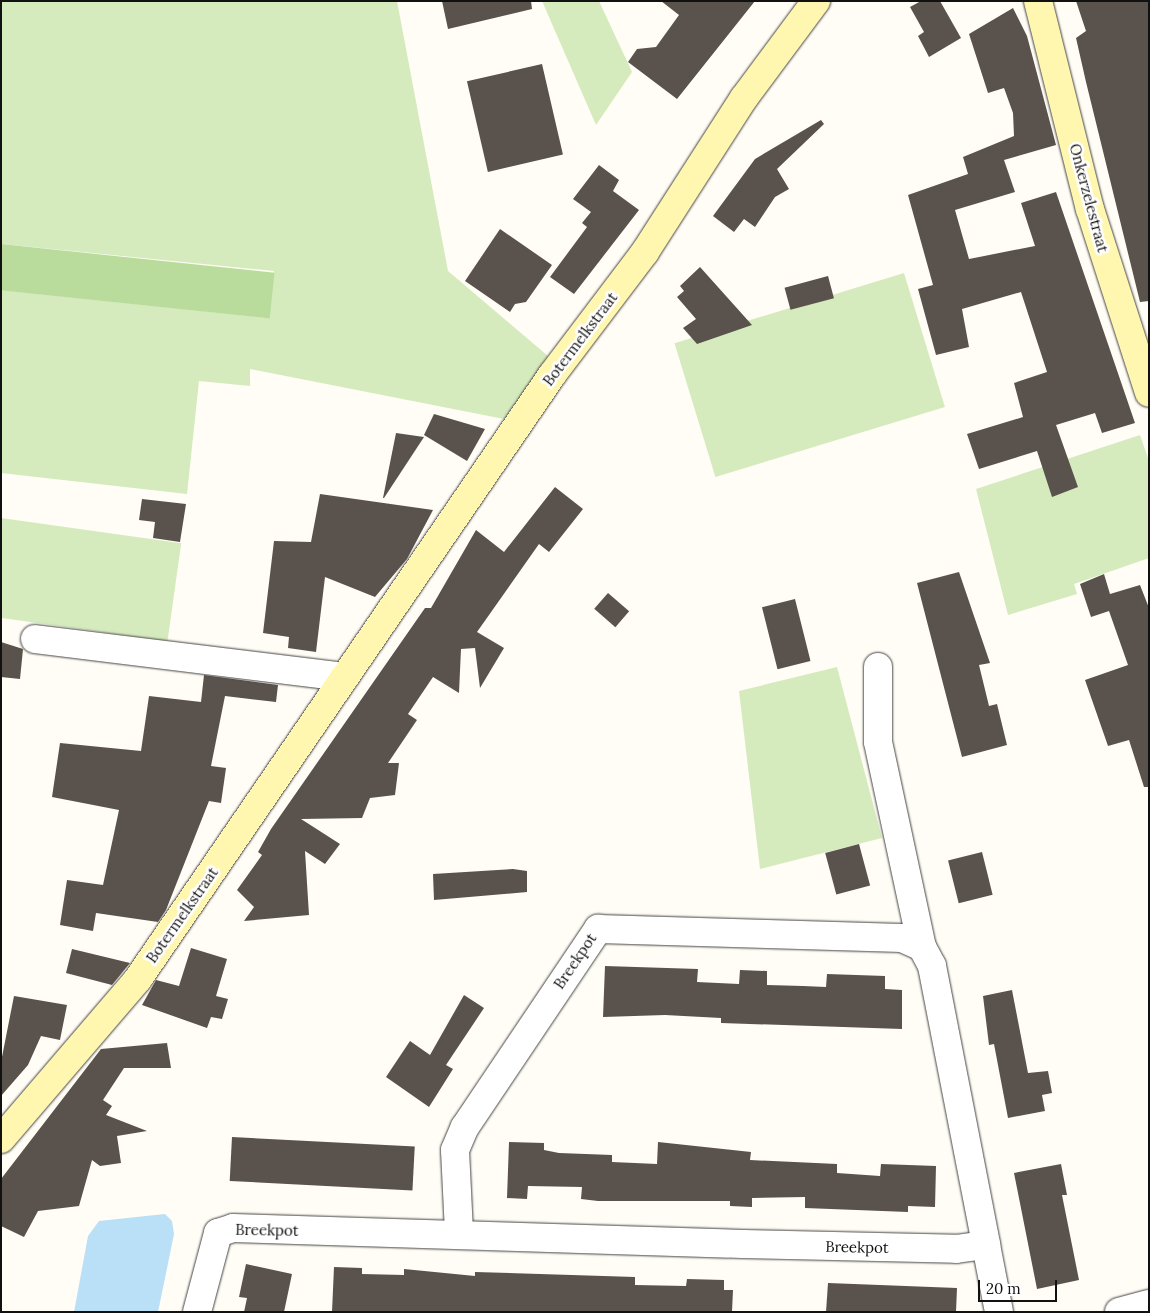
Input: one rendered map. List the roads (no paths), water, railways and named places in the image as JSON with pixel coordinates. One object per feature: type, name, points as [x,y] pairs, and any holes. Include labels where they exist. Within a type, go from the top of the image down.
[{"type":"street","name":"Botermelkstraat","points":[[1,1139],[138,979],[816,1]]},
{"type":"street","name":"Onkerzelestraat","points":[[1038,1],[1090,209],[1149,393]]},
{"type":"street","points":[[35,639],[346,678]]},
{"type":"street","points":[[878,667],[878,742],[922,947],[932,966],[999,1312]]},
{"type":"street","name":"Breekpot","points":[[459,1232],[456,1150],[465,1127],[598,929],[902,938],[922,947]]},
{"type":"street","name":"Breekpot","points":[[197,1312],[218,1233],[233,1228],[459,1232],[743,1244],[956,1249],[986,1245]]},
{"type":"street","points":[[1118,1312],[1149,1304]]},
{"type":"water","points":[[165,1214],[172,1221],[174,1234],[158,1312],[74,1312],[88,1236],[99,1221]]}]
